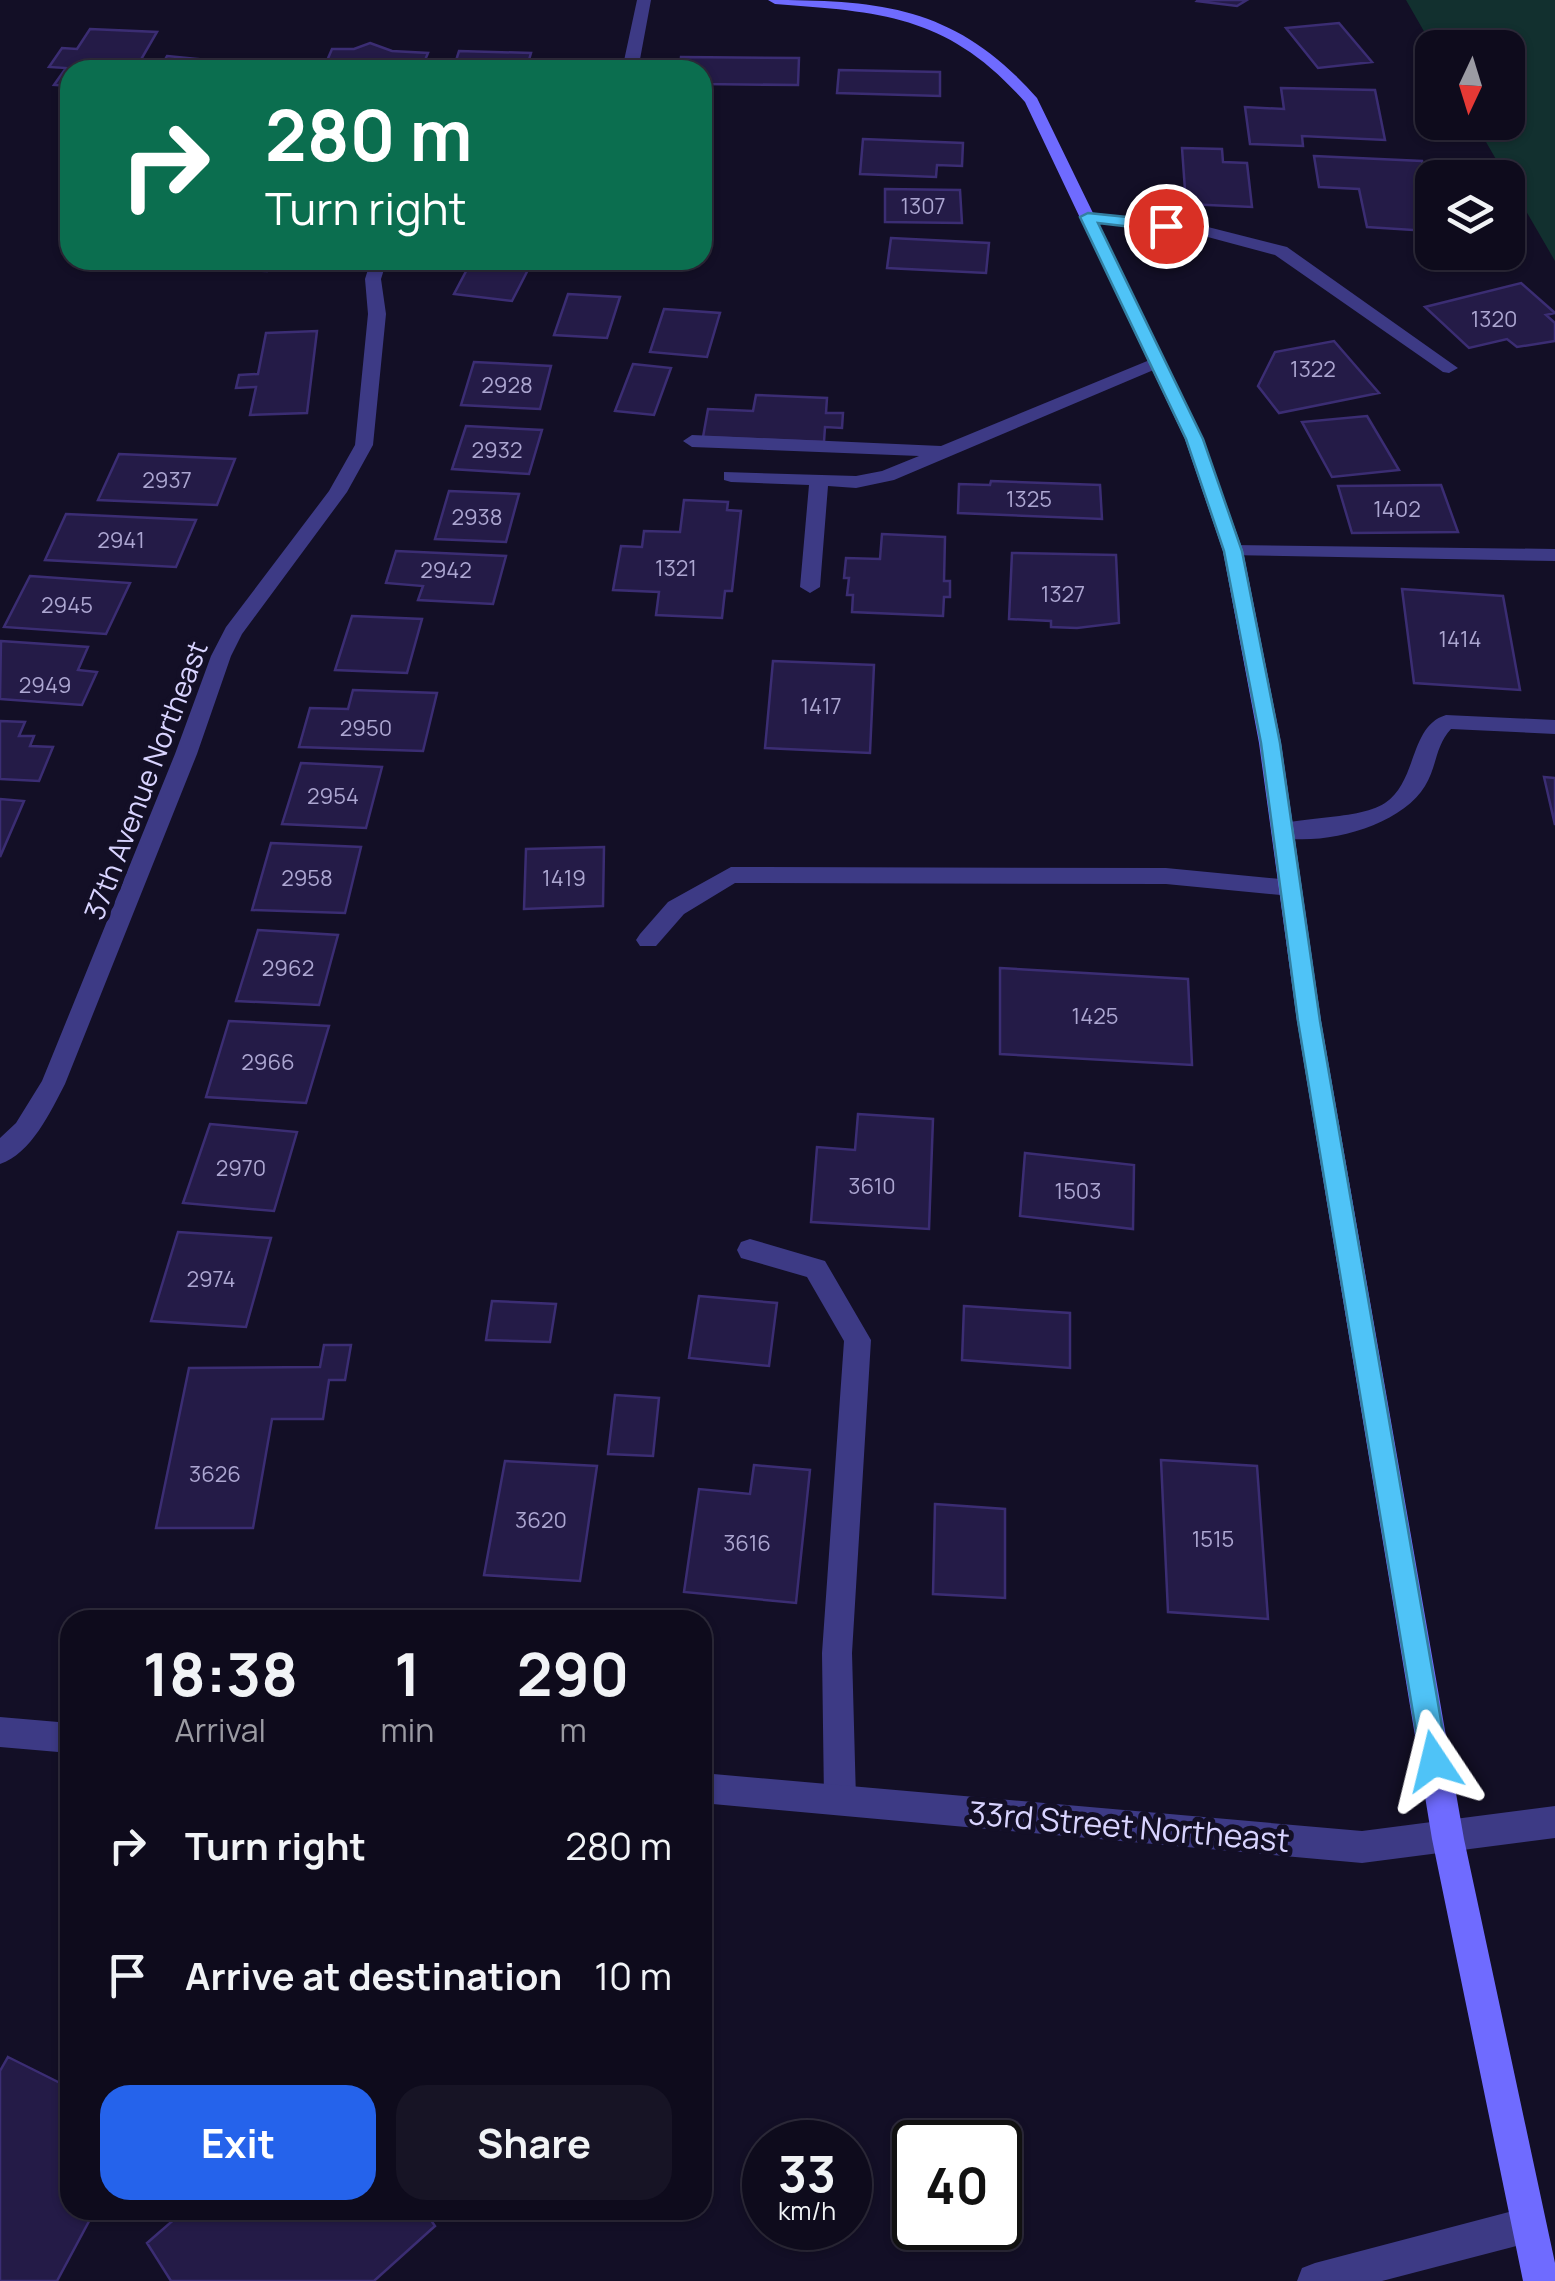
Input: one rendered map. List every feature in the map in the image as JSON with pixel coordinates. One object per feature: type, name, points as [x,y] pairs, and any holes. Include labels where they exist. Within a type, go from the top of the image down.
[{"type":"street","points":[[632,60],[644,0]]},
{"type":"street","points":[[775,0],[911,16],[982,49],[1008,70],[1032,102],[1194,439],[1233,551],[1270,743],[1309,1021],[1448,1839],[1541,2281]]},
{"type":"street","points":[[1088,217],[1204,230],[1281,252],[1448,368]]},
{"type":"street","name":"37th Avenue Northeast","points":[[0,1154],[25,1130],[54,1084],[233,632],[338,492],[364,445],[377,314],[376,270]]},
{"type":"street","points":[[732,476],[856,482],[887,476],[1157,362]]},
{"type":"street","points":[[692,441],[947,452]]},
{"type":"street","points":[[810,586],[819,480]]},
{"type":"street","points":[[1233,551],[1555,555]]},
{"type":"street","points":[[1282,830],[1352,825],[1393,811],[1417,782],[1426,741],[1446,722],[1555,727]]},
{"type":"street","points":[[648,940],[676,908],[731,875],[1166,876],[1290,888]]},
{"type":"street","points":[[750,1250],[816,1268],[858,1340],[837,1654],[840,1799]]},
{"type":"street","points":[[0,1732],[60,1737]]},
{"type":"street","name":"33rd Street Northeast","points":[[712,1789],[1362,1848],[1448,1839],[1539,1821],[1555,1822]]},
{"type":"street","points":[[1315,2281],[1528,2224]]},
{"type":"green space","points":[[1406,0],[1555,0],[1555,261],[1525,209],[1525,160],[1496,160],[1485,140],[1525,140],[1525,30],[1423,30]]},
{"type":"building","points":[[1198,0],[1247,0],[1237,6],[1197,1]]},
{"type":"building","points":[[1339,23],[1372,62],[1318,68],[1286,28]]},
{"type":"building","points":[[90,29],[157,32],[141,60],[60,60],[60,68],[49,67],[62,48],[77,49]]},
{"type":"building","points":[[370,43],[392,51],[428,53],[425,60],[327,60],[332,49],[354,49]]},
{"type":"building","points":[[459,51],[531,53],[529,60],[456,60]]},
{"type":"building","points":[[167,56],[208,60],[165,60]]},
{"type":"building","points":[[799,58],[798,85],[712,84],[712,60],[681,60]]},
{"type":"building","points":[[839,70],[940,72],[940,96],[837,93]]},
{"type":"building","points":[[1281,88],[1375,90],[1385,140],[1302,136],[1303,146],[1250,144],[1245,107],[1284,109]]},
{"type":"building","points":[[863,139],[963,143],[962,166],[937,165],[936,177],[860,174]]},
{"type":"building","points":[[1182,148],[1222,149],[1223,162],[1247,163],[1252,207],[1186,204]]},
{"type":"building","points":[[1314,156],[1415,161],[1415,230],[1367,227],[1359,189],[1319,187]]},
{"type":"building","points":[[885,189],[960,190],[962,223],[885,222]]},
{"type":"building","points":[[891,238],[989,243],[986,273],[887,268]]},
{"type":"building","points":[[467,270],[528,270],[512,301],[454,294]]},
{"type":"building","points":[[1521,283],[1555,313],[1546,315],[1555,323],[1555,341],[1517,347],[1507,339],[1469,348],[1425,307]]},
{"type":"building","points":[[568,294],[620,297],[607,338],[554,335]]},
{"type":"building","points":[[664,309],[720,313],[707,357],[650,352]]},
{"type":"building","points":[[317,331],[307,413],[250,415],[256,387],[236,388],[239,375],[258,374],[266,333]]},
{"type":"building","points":[[1334,341],[1379,393],[1279,413],[1258,386],[1275,352]]},
{"type":"building","points":[[474,362],[551,366],[540,409],[461,405]]},
{"type":"building","points":[[633,364],[671,368],[654,415],[615,411]]},
{"type":"building","points":[[756,395],[827,398],[826,413],[843,413],[842,428],[825,427],[824,442],[703,437],[708,409],[753,411]]},
{"type":"building","points":[[1367,416],[1399,470],[1332,477],[1302,422]]},
{"type":"building","points":[[466,426],[542,430],[529,474],[452,469]]},
{"type":"building","points":[[119,454],[235,459],[217,505],[98,500]]},
{"type":"building","points":[[991,481],[1100,485],[1102,519],[958,513],[959,484],[990,485]]},
{"type":"building","points":[[1441,485],[1458,532],[1352,533],[1338,486]]},
{"type":"building","points":[[449,491],[519,494],[506,542],[435,539]]},
{"type":"building","points":[[684,500],[728,502],[727,510],[741,511],[732,591],[725,591],[722,618],[656,615],[659,592],[613,590],[621,546],[642,547],[644,531],[680,532]]},
{"type":"building","points":[[66,514],[196,520],[176,567],[45,560]]},
{"type":"building","points":[[882,534],[945,537],[944,581],[950,581],[950,597],[944,597],[943,616],[852,612],[853,595],[847,595],[849,578],[844,578],[846,558],[880,559]]},
{"type":"building","points":[[396,551],[506,556],[493,604],[418,600],[423,586],[386,583]]},
{"type":"building","points":[[1012,553],[1116,555],[1119,623],[1077,628],[1051,627],[1051,621],[1009,619]]},
{"type":"building","points":[[30,576],[130,583],[106,634],[4,627]]},
{"type":"building","points":[[1402,589],[1503,596],[1520,690],[1414,683]]},
{"type":"building","points":[[352,616],[422,619],[407,673],[335,670]]},
{"type":"building","points":[[1,641],[88,647],[78,670],[97,672],[82,705],[0,699]]},
{"type":"building","points":[[773,661],[874,665],[870,753],[765,748]]},
{"type":"building","points":[[353,690],[437,693],[423,751],[299,747],[310,708],[348,709]]},
{"type":"building","points":[[0,721],[25,722],[19,736],[34,736],[30,746],[53,747],[39,781],[0,779]]},
{"type":"building","points":[[301,763],[382,767],[366,828],[282,824]]},
{"type":"building","points":[[1544,777],[1555,778],[1555,825]]},
{"type":"building","points":[[0,799],[24,801],[0,857]]},
{"type":"building","points":[[271,843],[361,847],[345,913],[252,910]]},
{"type":"building","points":[[604,847],[603,906],[524,909],[526,849]]},
{"type":"building","points":[[258,930],[338,935],[319,1005],[236,1001]]},
{"type":"building","points":[[1000,968],[1188,979],[1192,1065],[1000,1054]]},
{"type":"building","points":[[229,1021],[329,1026],[306,1103],[206,1097]]},
{"type":"building","points":[[858,1114],[933,1119],[929,1229],[811,1222],[817,1147],[855,1150]]},
{"type":"building","points":[[210,1124],[297,1132],[274,1211],[183,1203]]},
{"type":"building","points":[[1025,1153],[1134,1165],[1133,1229],[1020,1216]]},
{"type":"building","points":[[178,1232],[271,1238],[246,1327],[151,1321]]},
{"type":"building","points":[[699,1296],[777,1303],[769,1366],[689,1358]]},
{"type":"building","points":[[492,1301],[556,1304],[550,1342],[486,1340]]},
{"type":"building","points":[[964,1306],[1070,1313],[1070,1368],[962,1360]]},
{"type":"building","points":[[324,1345],[351,1345],[345,1380],[329,1380],[323,1419],[272,1419],[253,1528],[156,1528],[189,1368],[320,1367]]},
{"type":"building","points":[[615,1395],[659,1398],[653,1456],[608,1454]]},
{"type":"building","points":[[1161,1460],[1257,1466],[1268,1619],[1168,1612]]},
{"type":"building","points":[[505,1461],[597,1466],[580,1581],[484,1575]]},
{"type":"building","points":[[754,1465],[810,1470],[796,1603],[684,1592],[699,1489],[750,1494]]},
{"type":"building","points":[[935,1504],[1005,1509],[1005,1598],[933,1594]]},
{"type":"building","points":[[8,2057],[60,2083],[60,2220],[90,2220],[57,2281],[0,2281],[0,2071]]},
{"type":"building","points":[[173,2220],[431,2220],[435,2226],[374,2281],[171,2281],[147,2243]]},
{"type":"route","points":[[1166,226],[1088,217],[1194,439],[1233,551],[1270,743],[1309,1021],[1434,1761]]}]
